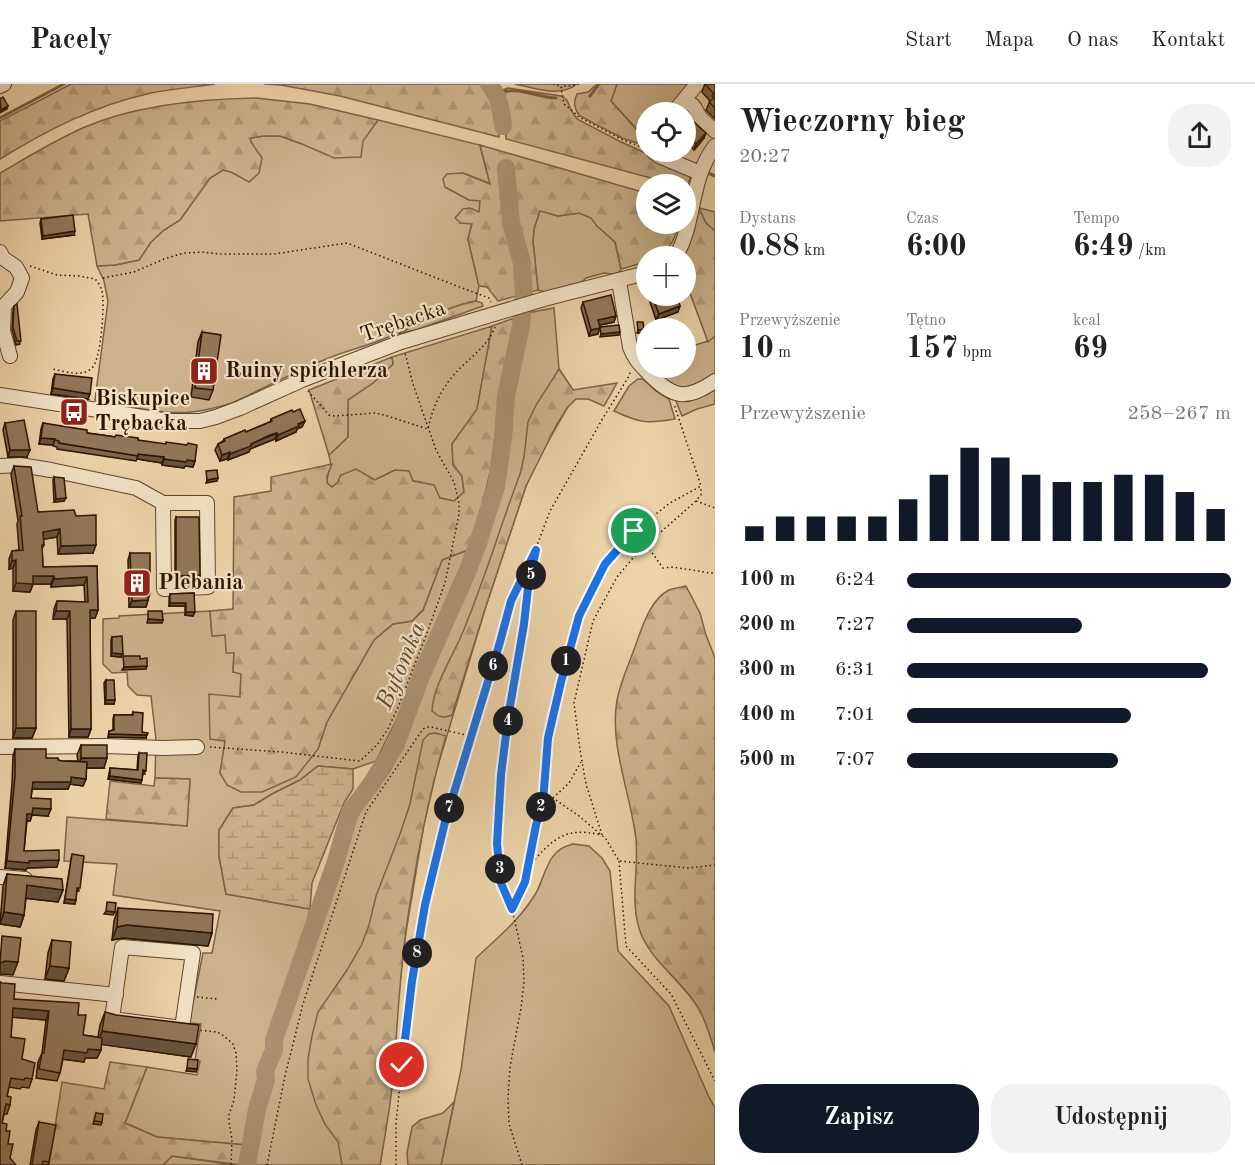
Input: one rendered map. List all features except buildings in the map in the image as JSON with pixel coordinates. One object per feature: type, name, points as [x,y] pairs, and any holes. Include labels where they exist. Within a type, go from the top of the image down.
[{"type":"street","points":[[0,86],[4,84]]},
{"type":"street","points":[[683,102],[697,84]]},
{"type":"street","points":[[696,110],[715,131]]},
{"type":"street","points":[[681,246],[687,230],[695,186],[715,146]]},
{"type":"street","points":[[680,162],[702,168]]},
{"type":"street","points":[[0,252],[3,258],[16,267],[22,278],[17,292],[4,306],[3,331],[10,357]]},
{"type":"street","name":"Trębacka","points":[[0,395],[169,421],[200,421],[240,408],[302,380],[401,342],[544,299],[636,276]]},
{"type":"street","points":[[619,281],[633,355],[637,361],[671,392],[693,393],[715,381]]},
{"type":"street","points":[[0,466],[20,465],[51,470],[136,488],[163,503],[207,503],[208,587],[165,588],[163,503]]},
{"type":"street","points":[[0,747],[197,747]]},
{"type":"street","points":[[0,877],[38,880]]},
{"type":"street","points":[[122,946],[193,953],[187,996],[182,1028],[112,1019],[122,946]]},
{"type":"street","points":[[0,983],[116,995]]},
{"type":"path","points":[[553,84],[562,86],[579,84]]},
{"type":"path","points":[[562,86],[560,90],[564,104],[578,116],[636,145]]},
{"type":"path","points":[[103,278],[134,272],[184,253],[274,254],[347,243],[489,298],[497,313],[495,329],[485,344],[452,377],[438,397],[428,429]]},
{"type":"path","points":[[30,266],[57,275],[95,279],[101,290],[103,307],[98,358],[93,368],[79,374],[51,369]]},
{"type":"path","points":[[197,747],[281,752],[360,761],[377,745],[387,729],[399,705],[445,583],[459,503],[454,482],[436,450],[428,429],[401,342]]},
{"type":"path","points":[[396,1165],[396,1124],[412,981],[425,905],[445,822],[511,601],[536,550],[550,511],[629,376],[633,355]]},
{"type":"path","points":[[306,388],[329,415],[375,413],[428,429]]},
{"type":"path","points":[[602,835],[586,784],[574,703],[592,621],[617,577],[637,553],[701,495],[701,486],[671,392]]},
{"type":"path","points":[[512,909],[525,882],[529,866],[536,825],[543,802],[548,738],[579,616],[605,564],[634,531],[670,503],[701,486]]},
{"type":"path","points":[[696,501],[715,508]]},
{"type":"path","points":[[634,531],[663,568],[673,567],[715,573]]},
{"type":"path","points":[[522,1165],[510,1124],[508,1098],[510,1067],[524,982],[523,958],[512,909],[501,883],[498,854],[501,775],[508,718],[536,550]]},
{"type":"path","points":[[267,1165],[285,1076],[303,1004],[366,812],[423,729],[431,727],[471,736]]},
{"type":"path","points":[[543,802],[553,798],[569,783],[582,762]]},
{"type":"path","points":[[553,798],[602,835],[619,861],[626,946],[671,994],[715,1081]]},
{"type":"path","points":[[529,866],[549,844],[563,835],[576,832],[602,835]]},
{"type":"path","points":[[619,861],[688,868],[715,865]]},
{"type":"path","points":[[187,996],[217,999]]},
{"type":"path","points":[[182,1028],[217,1032],[233,1044],[237,1070],[234,1100],[229,1114],[232,1140],[231,1165]]},
{"type":"green space","points":[[71,84],[215,84],[151,93],[111,104],[54,129],[0,159],[0,121]]},
{"type":"green space","points":[[264,84],[480,84],[494,101],[499,122],[499,137],[340,96]]},
{"type":"green space","points":[[515,84],[577,84],[555,91]]},
{"type":"green space","points":[[597,84],[617,84],[611,101],[636,129],[636,143],[622,138],[580,116],[575,105],[577,94],[588,92]]},
{"type":"green space","points":[[617,84],[693,84],[678,102],[636,102],[636,128],[611,101]]},
{"type":"green space","points":[[508,88],[561,96],[567,100],[577,119],[636,149],[636,162],[666,162],[690,174],[636,174],[506,139],[503,109],[497,92]]},
{"type":"green space","points":[[256,98],[310,104],[378,120],[363,141],[361,157],[334,158],[280,136],[250,138],[262,158],[259,173],[249,182],[223,170],[210,178],[180,220],[151,242],[139,260],[97,266],[88,214],[0,221],[0,173],[74,132],[105,119],[147,108],[191,102]]},
{"type":"green space","points":[[378,120],[480,145],[491,184],[463,173],[445,187],[469,200],[480,200],[480,212],[461,223],[472,223],[468,239],[479,286],[476,301],[441,312],[379,341],[336,355],[232,403],[217,407],[179,413],[95,400],[108,301],[104,281],[97,266],[139,260],[151,242],[180,220],[210,178],[223,170],[231,172],[251,142],[250,138],[280,136],[302,144],[361,157],[362,141]]},
{"type":"green space","points":[[480,145],[636,190],[636,234],[676,234],[670,246],[636,246],[636,265],[621,269],[615,242],[591,218],[579,213],[558,216],[540,211],[533,241],[538,290],[498,301],[487,287],[479,286],[468,239],[472,224],[461,223],[455,218],[463,209],[470,208],[479,212],[480,201],[469,200],[445,187],[443,179],[447,174],[463,173],[490,184]]},
{"type":"green space","points":[[696,207],[715,212],[715,376],[693,389],[673,386],[663,378],[696,378],[696,345],[708,341],[695,306],[696,246],[688,246],[692,235],[696,234]]},
{"type":"green space","points":[[696,207],[699,208],[706,223],[715,231],[715,336],[708,342],[695,306],[696,246],[688,246],[692,235],[696,234]]},
{"type":"green space","points":[[540,210],[558,216],[579,213],[591,217],[597,226],[615,242],[621,269],[618,273],[604,273],[586,278],[582,282],[545,292],[538,290],[533,241]]},
{"type":"green space","points":[[476,301],[482,303],[483,306],[416,330],[398,334],[445,310]]},
{"type":"green space","points":[[554,308],[559,369],[573,390],[569,405],[526,486],[486,606],[436,772],[424,824],[406,932],[398,1000],[393,1080],[380,1165],[255,1165],[262,1122],[283,1036],[351,826],[389,772],[403,747],[419,698],[458,609],[485,533],[500,485],[509,398],[527,313]]},
{"type":"green space","points":[[517,317],[499,402],[491,468],[481,511],[468,550],[442,560],[423,610],[412,621],[393,624],[374,640],[327,722],[318,749],[296,777],[262,792],[241,792],[227,785],[220,773],[225,741],[210,739],[209,694],[240,697],[241,674],[233,672],[234,653],[226,653],[225,635],[212,636],[210,611],[233,609],[234,497],[271,491],[271,477],[332,464],[327,483],[332,487],[341,475],[356,469],[375,480],[395,470],[409,471],[413,481],[434,485],[440,498],[454,501],[464,492],[462,476],[453,465],[452,444],[477,409],[492,326]]},
{"type":"green space","points":[[492,326],[477,410],[452,444],[453,465],[462,476],[464,492],[454,501],[440,498],[421,482],[413,481],[395,470],[375,480],[341,475],[337,484],[332,487],[327,483],[329,455],[348,437],[348,400],[373,383],[393,364],[392,357]]},
{"type":"green space","points":[[392,357],[393,364],[373,383],[348,400],[348,437],[329,455],[309,390]]},
{"type":"green space","points":[[559,369],[573,390],[617,383],[604,406],[588,399],[576,399],[557,424],[526,486],[452,715],[441,717],[432,711],[436,692],[470,614],[520,474],[528,422]]},
{"type":"green space","points":[[638,379],[643,379],[669,399],[675,419],[657,422],[643,421],[614,411],[629,386]]},
{"type":"green space","points":[[715,386],[715,404],[682,416],[677,399]]},
{"type":"green space","points":[[468,550],[410,692],[376,761],[353,769],[318,766],[300,780],[254,805],[233,808],[219,830],[219,856],[226,894],[310,909],[296,969],[272,1026],[253,1100],[246,1145],[157,1137],[125,1123],[147,1067],[197,1075],[200,1061],[195,1060],[201,1024],[189,1023],[203,953],[212,953],[220,911],[113,895],[117,864],[64,861],[67,817],[187,826],[190,779],[155,778],[156,740],[151,696],[137,695],[128,686],[127,672],[112,673],[103,664],[103,619],[210,611],[212,636],[225,635],[234,652],[233,672],[241,673],[240,697],[226,741],[220,773],[318,749],[327,722],[374,640],[393,624],[412,621],[423,610],[442,560]]},
{"type":"green space","points":[[686,586],[700,613],[715,658],[715,1052],[697,1006],[653,954],[637,922],[636,839],[616,735],[617,700],[648,614],[662,594],[671,589]]},
{"type":"green space","points":[[429,734],[446,736],[427,811],[405,938],[392,1090],[380,1165],[342,1165],[338,1142],[325,1124],[308,1079],[308,1059],[312,1036],[318,1012],[362,944],[376,896],[410,804],[423,740]]},
{"type":"green space","points":[[318,766],[353,769],[353,789],[344,803],[312,883],[310,909],[226,894],[219,856],[219,830],[233,808],[254,805],[300,780]]},
{"type":"green space","points":[[155,778],[190,779],[187,826],[106,819],[110,781],[154,786]]},
{"type":"green space","points":[[573,844],[589,846],[602,858],[610,871],[618,951],[669,1006],[715,1108],[715,1165],[441,1165],[461,1070],[476,958],[523,912],[536,893],[549,863],[558,851]]},
{"type":"green space","points":[[110,1062],[147,1067],[125,1123],[157,1137],[246,1145],[242,1165],[172,1156],[163,1165],[49,1165],[62,1082],[104,1089]]},
{"type":"green space","points":[[454,1102],[441,1165],[408,1165],[407,1153],[412,1127],[420,1120],[443,1113]]},
{"type":"green space","points":[[172,1156],[235,1165],[163,1165]]},
{"type":"waterway","points":[[0,118],[64,84]]},
{"type":"waterway","name":"Bytomka","points":[[489,84],[498,99],[503,126]]},
{"type":"waterway","points":[[590,96],[599,84]]},
{"type":"waterway","points":[[497,95],[503,92],[518,91],[556,98]]},
{"type":"waterway","name":"Bytomka","points":[[247,1165],[257,1109],[266,1080],[265,1071],[274,1050],[274,1040],[336,861],[350,812],[372,783],[396,744],[421,676],[468,570],[496,487],[506,396],[521,326],[524,294],[522,263],[511,223],[506,168]]},
{"type":"waterway","points":[[708,173],[715,176]]},
{"type":"place","name":"Ruiny spichlerza","points":[[204,371]]},
{"type":"place","name":"Biskupice Trębacka","points":[[74,412]]},
{"type":"place","name":"Plebania","points":[[137,583]]},
{"type":"route","points":[[402,1065],[412,981],[425,905],[445,822],[511,601],[536,550],[528,588],[501,775],[497,844],[501,883],[512,909],[525,882],[529,866],[536,825],[543,802],[548,738],[579,616],[605,564],[634,531]]}]
